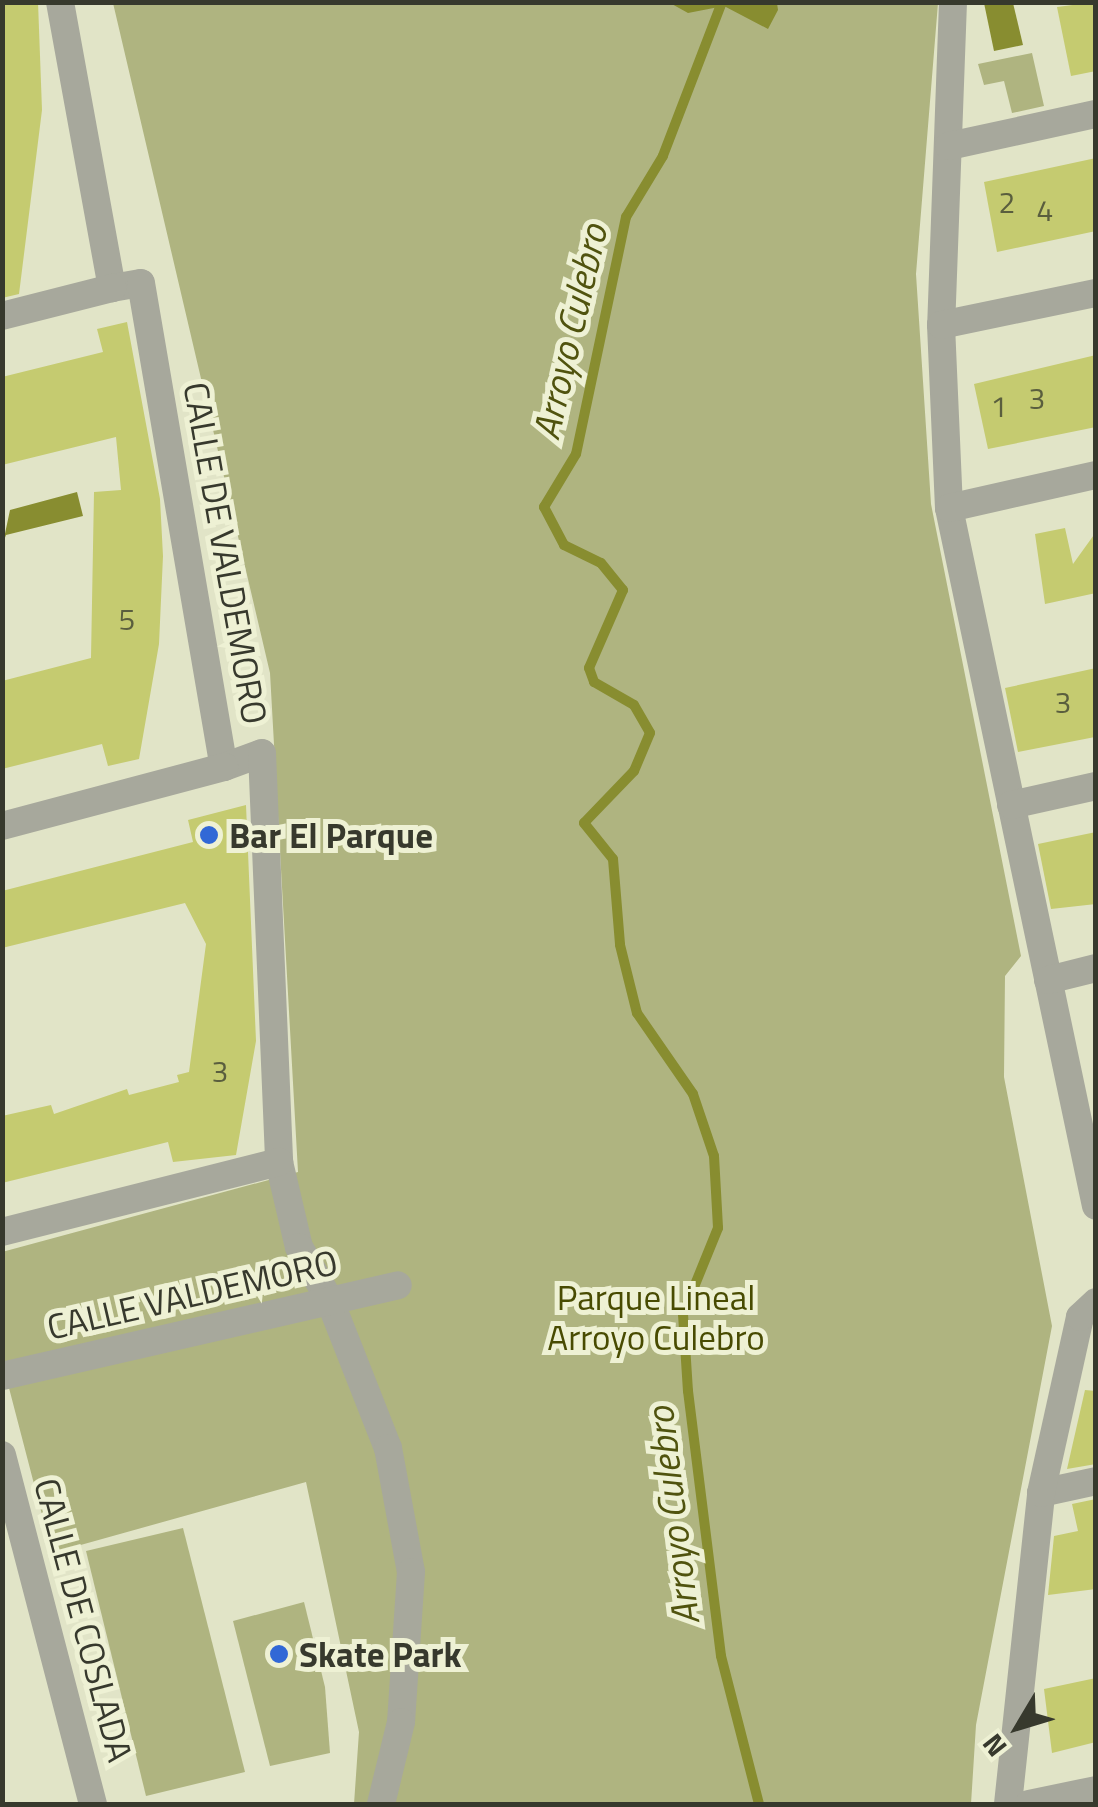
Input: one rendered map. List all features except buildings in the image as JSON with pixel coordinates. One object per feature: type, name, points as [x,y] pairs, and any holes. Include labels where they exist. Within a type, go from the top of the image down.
[{"type":"street","points":[[2,316],[112,288],[60,2]]},
{"type":"street","points":[[953,2],[941,325],[949,508],[1096,1206]]},
{"type":"street","points":[[949,146],[1096,114]]},
{"type":"street","name":"CALLE DE VALDEMORO","points":[[112,288],[141,283],[224,767],[262,753],[278,1162]]},
{"type":"street","points":[[941,325],[1096,294]]},
{"type":"street","points":[[949,508],[1096,475]]},
{"type":"street","points":[[2,826],[224,767]]},
{"type":"street","points":[[1011,805],[1096,786]]},
{"type":"street","points":[[1048,980],[1096,968]]},
{"type":"street","points":[[2,1232],[278,1162],[299,1247],[330,1300],[388,1448],[411,1572],[402,1722],[381,1804]]},
{"type":"street","name":"CALLE VALDEMORO","points":[[2,1376],[398,1285]]},
{"type":"street","points":[[1096,1302],[1080,1316],[1041,1493],[1009,1792],[1027,1804],[1096,1790]]},
{"type":"street","name":"CALLE DE COSLADA","points":[[2,1454],[93,1804]]},
{"type":"street","points":[[1041,1493],[1096,1481]]},
{"type":"green space","name":"Parque Lineal Arroyo Culebro","points":[[113,3],[938,3],[916,274],[931,504],[1021,956],[1005,976],[1004,1077],[1052,1326],[976,1725],[971,1804],[354,1804],[359,1732],[306,1482],[52,1553],[3,1365],[2,1252],[298,1172],[270,673]]},
{"type":"green space","points":[[1032,53],[1044,106],[1012,113],[1004,81],[984,85],[978,64]]},
{"type":"green space","points":[[183,1528],[245,1772],[146,1796],[86,1551]]},
{"type":"green space","name":"Skate Park","points":[[304,1602],[325,1687],[330,1753],[270,1766],[233,1621]]},
{"type":"shaded area","points":[[670,3],[777,3],[778,10],[768,29],[724,6],[688,13]]},
{"type":"shaded area","points":[[984,3],[1013,3],[1023,45],[994,51]]},
{"type":"shaded area","points":[[77,492],[83,516],[6,535],[3,543],[10,510]]},
{"type":"waterway","name":"Arroyo Culebro","points":[[722,2],[663,156],[626,217],[576,454],[544,507],[564,545],[601,563],[623,590],[589,668],[594,682],[634,705],[650,733],[634,771],[584,823],[613,859],[620,945],[637,1013],[693,1094],[714,1156],[718,1228],[683,1314],[688,1391],[721,1656],[759,1804]]},
{"type":"place","name":"Bar El Parque","points":[[209,835]]},
{"type":"place","name":"Skate Park","points":[[279,1654]]}]
